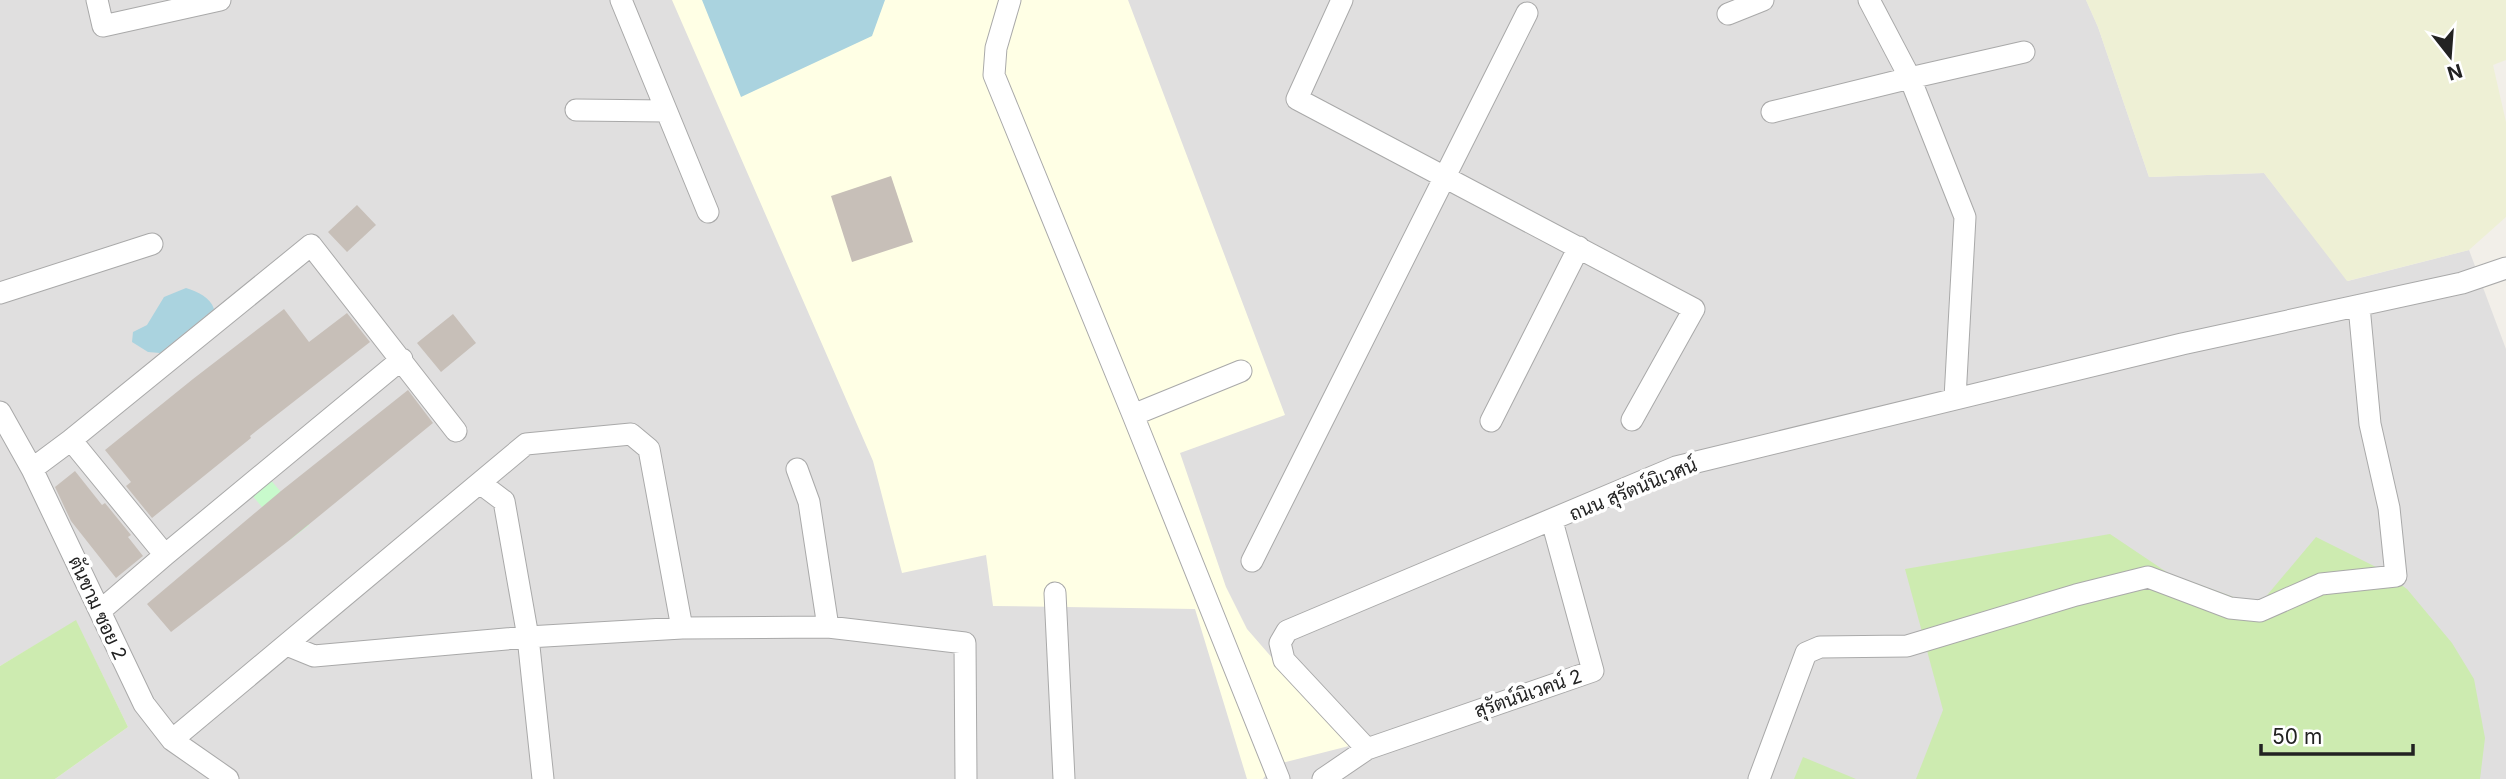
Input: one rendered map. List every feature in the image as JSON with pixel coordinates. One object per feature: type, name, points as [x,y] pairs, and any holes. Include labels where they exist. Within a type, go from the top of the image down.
[{"type":"street","points":[[97,0],[103,26],[220,0]]},
{"type":"street","points":[[621,0],[708,212]]},
{"type":"street","points":[[1010,0],[996,48],[993,75],[1279,779]]},
{"type":"street","points":[[1342,0],[1297,99],[1694,309],[1632,420]]},
{"type":"street","points":[[1728,13],[1763,0]]},
{"type":"street","points":[[1869,0],[1910,78],[1965,217],[1955,398]]},
{"type":"street","points":[[1252,561],[1527,13]]},
{"type":"street","points":[[1772,112],[2024,52]]},
{"type":"street","points":[[576,110],[666,111]]},
{"type":"street","points":[[0,293],[152,244]]},
{"type":"street","points":[[32,469],[311,245],[456,431]]},
{"type":"street","points":[[1491,421],[1579,247]]},
{"type":"street","name":"ถนน สุรัตน์นิเวศน์","points":[[1367,749],[1284,660],[1280,643],[1287,631],[1675,467],[2182,344],[2462,283],[2506,268]]},
{"type":"street","points":[[1759,779],[1805,653],[1820,647],[1907,646],[2077,595],[2148,577],[2230,608],[2260,611],[2321,584],[2396,576],[2389,508],[2370,425],[2359,306]]},
{"type":"street","points":[[100,611],[402,359]]},
{"type":"street","points":[[1133,415],[1241,371]]},
{"type":"street","name":"ตันขาม ซอย 2","points":[[0,412],[32,469],[144,704],[172,740],[228,779]]},
{"type":"street","points":[[172,740],[526,444],[631,434],[649,449],[682,628]]},
{"type":"street","points":[[71,440],[165,555]]},
{"type":"street","points":[[797,469],[809,502],[828,626]]},
{"type":"street","points":[[480,484],[504,501],[528,637],[543,779]]},
{"type":"street","name":"สุรัตน์นิเวคน์ 2","points":[[1322,779],[1367,749],[1593,671],[1552,521]]},
{"type":"street","points":[[1055,593],[1064,779]]},
{"type":"street","points":[[288,645],[314,656],[528,637],[682,628],[828,626],[965,643],[966,779]]},
{"type":"shaded area","points":[[0,0],[2086,0],[2098,27],[2149,177],[2264,173],[2348,281],[2469,250],[2506,349],[2506,779],[55,779],[128,727],[76,621],[0,666]]},
{"type":"shaded area","points":[[672,0],[1128,0],[1285,415],[1180,453],[1226,587],[1247,629],[1349,746],[1274,765],[1263,779],[1247,779],[1195,609],[993,606],[986,555],[902,573],[873,461]]},
{"type":"shaded area","points":[[2086,0],[2506,0],[2506,60],[2493,65],[2506,122],[2506,217],[2469,250],[2347,281],[2264,173],[2149,177],[2098,27]]},
{"type":"green space","points":[[269,478],[309,525],[290,540],[251,494]]},
{"type":"green space","points":[[2110,534],[2168,573],[2258,606],[2316,537],[2376,567],[2407,589],[2452,643],[2474,679],[2485,738],[2480,779],[1916,779],[1943,710],[1905,569]]},
{"type":"green space","points":[[76,620],[128,727],[55,779],[0,779],[0,666]]},
{"type":"green space","points":[[1803,757],[1856,779],[1794,779]]},
{"type":"water","points":[[702,0],[885,0],[872,36],[741,97]]},
{"type":"water","points":[[186,288],[207,298],[214,309],[160,353],[148,352],[132,342],[133,332],[147,325],[164,297]]},
{"type":"building","points":[[891,176],[913,242],[852,262],[831,196]]},
{"type":"building","points":[[357,205],[376,225],[347,252],[328,232]]},
{"type":"building","points":[[284,309],[309,342],[347,313],[370,342],[250,436],[251,438],[152,518],[126,486],[131,482],[105,450]]},
{"type":"building","points":[[453,314],[476,343],[441,372],[417,343]]},
{"type":"building","points":[[408,390],[433,423],[291,539],[171,632],[147,604],[281,491]]},
{"type":"building","points":[[75,471],[131,535],[128,537],[143,556],[116,578],[71,521],[55,487]]}]
